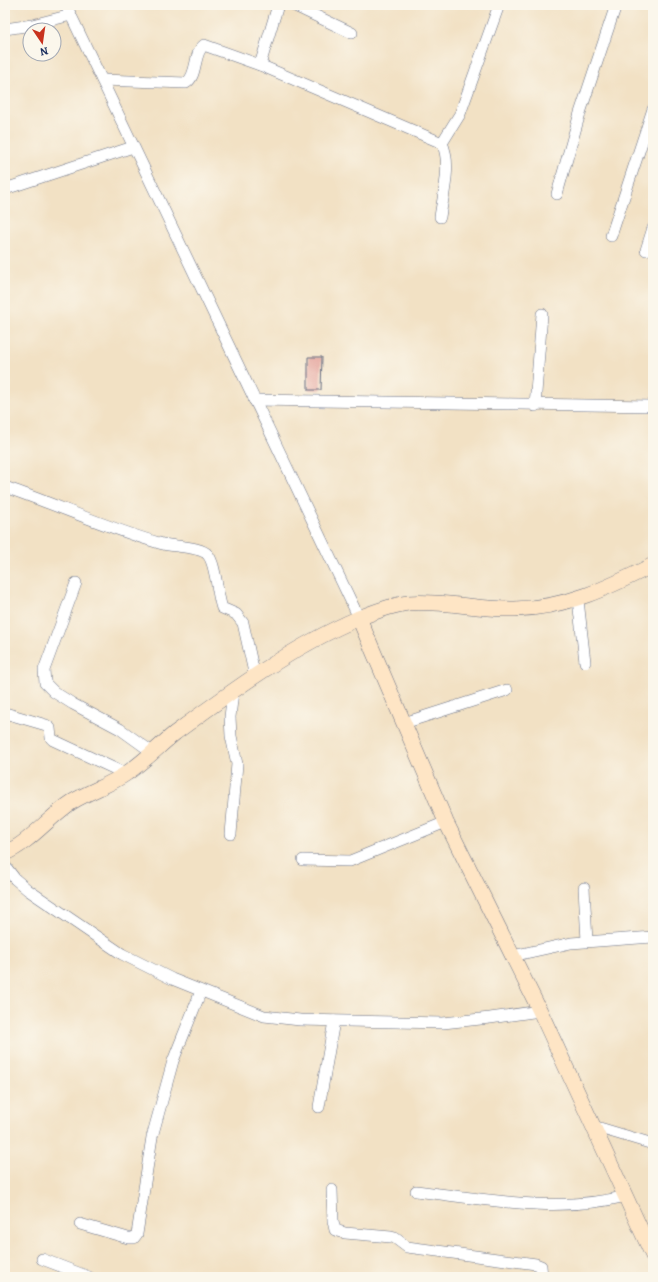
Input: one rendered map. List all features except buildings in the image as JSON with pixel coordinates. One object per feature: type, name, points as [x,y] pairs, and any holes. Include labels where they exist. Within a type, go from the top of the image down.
[{"type":"street","points":[[260,65],[278,5]]},
{"type":"street","points":[[293,5],[352,33]]},
{"type":"street","points":[[442,143],[460,114],[499,5]]},
{"type":"street","points":[[557,194],[580,113],[616,5]]},
{"type":"street","points":[[5,29],[32,25],[68,10],[359,618],[446,822],[540,1011],[653,1256]]},
{"type":"street","points":[[102,80],[186,83],[190,79],[200,49],[204,45],[260,65],[442,143],[444,148],[446,172],[440,216]]},
{"type":"street","points":[[611,236],[653,109]]},
{"type":"street","points":[[5,189],[133,148]]},
{"type":"street","points":[[646,250],[653,228]]},
{"type":"street","points":[[535,406],[542,314]]},
{"type":"street","points":[[254,400],[535,406],[653,406]]},
{"type":"street","points":[[5,487],[155,542],[204,552],[210,558],[222,608],[236,614],[243,623],[255,677]]},
{"type":"street","points":[[5,852],[18,846],[57,812],[74,801],[126,774],[152,752],[255,677],[301,648],[359,618],[390,607],[408,603],[514,609],[553,605],[578,600],[653,565]]},
{"type":"street","points":[[76,583],[44,670],[46,682],[54,692],[72,704],[120,729],[152,752]]},
{"type":"street","points":[[578,600],[585,662]]},
{"type":"street","points":[[404,723],[507,690]]},
{"type":"street","points":[[231,834],[236,764],[230,717],[233,692]]},
{"type":"street","points":[[5,713],[46,725],[50,728],[51,738],[53,740],[126,774]]},
{"type":"street","points":[[303,860],[350,861],[446,822]]},
{"type":"street","points":[[5,866],[15,879],[28,890],[101,940],[144,965],[200,991],[264,1016],[282,1019],[334,1021],[443,1022],[490,1018],[540,1011]]},
{"type":"street","points":[[584,888],[587,941]]},
{"type":"street","points":[[512,956],[571,943],[653,937]]},
{"type":"street","points":[[80,1224],[128,1238],[134,1238],[137,1234],[152,1137],[174,1061],[200,991]]},
{"type":"street","points":[[319,1107],[334,1021]]},
{"type":"street","points":[[593,1126],[653,1144]]},
{"type":"street","points":[[332,1190],[333,1221],[335,1230],[345,1233],[391,1236],[407,1247],[536,1264],[542,1268],[542,1277]]},
{"type":"street","points":[[416,1191],[526,1203],[556,1204],[610,1200],[626,1196]]},
{"type":"street","points":[[42,1259],[89,1277]]}]
